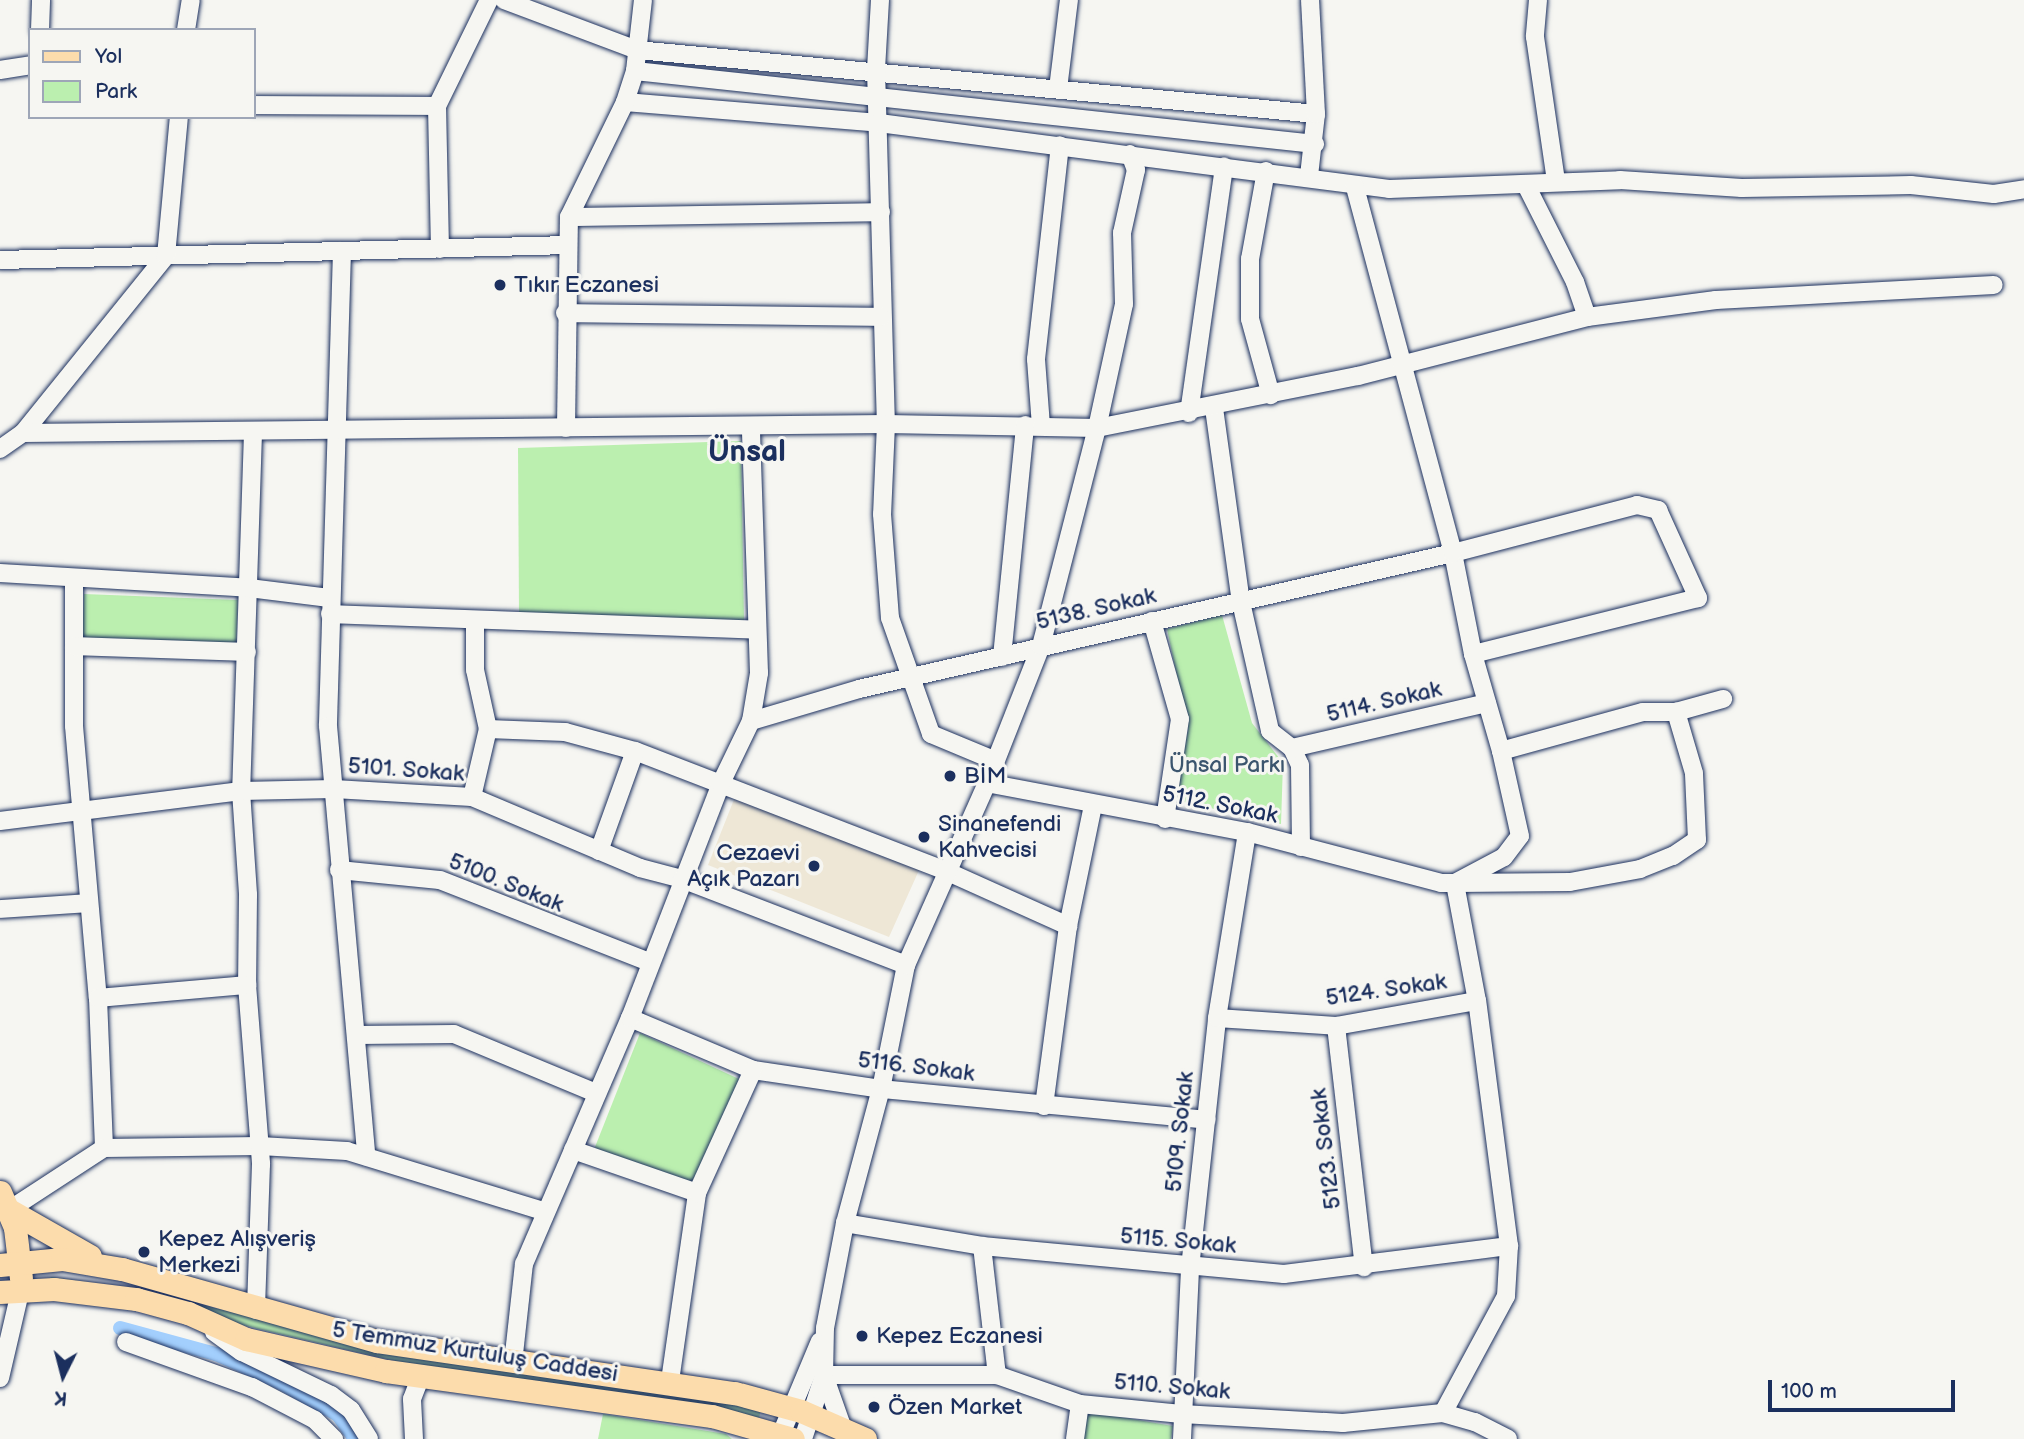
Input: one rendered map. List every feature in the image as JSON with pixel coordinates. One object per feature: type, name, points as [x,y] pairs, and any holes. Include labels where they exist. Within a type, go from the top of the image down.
[{"type":"main road","points":[[5,1201],[10,1264],[5,1290]]},
{"type":"main road","points":[[5,1201],[61,1242],[122,1269]]},
{"type":"main road","name":"5 Temmuz Kurtuluş Caddesi","points":[[10,1264],[62,1259],[122,1269],[257,1310],[377,1340],[513,1363],[670,1381],[801,1411],[865,1439]]},
{"type":"main road","name":"5 Temmuz Kurtuluş Caddesi","points":[[5,1290],[136,1299],[188,1313],[246,1339],[421,1376],[712,1416],[784,1438]]},
{"type":"main road","points":[[712,1416],[743,1439]]},
{"type":"street","points":[[40,28],[41,0]]},
{"type":"street","points":[[186,28],[191,0]]},
{"type":"street","points":[[440,248],[437,106],[489,0]]},
{"type":"street","points":[[504,0],[637,50],[1316,114]]},
{"type":"street","points":[[566,428],[565,313],[569,217],[625,102],[635,71],[643,0]]},
{"type":"street","points":[[885,0],[876,72],[886,424],[882,514],[890,618],[931,734],[996,761]]},
{"type":"street","points":[[1058,89],[1069,0]]},
{"type":"street","points":[[1310,0],[1316,114],[1310,176]]},
{"type":"street","points":[[1538,0],[1535,37],[1556,181]]},
{"type":"street","points":[[0,70],[28,65]]},
{"type":"street","points":[[635,71],[1315,144]]},
{"type":"street","points":[[625,102],[879,123],[1310,176],[1355,186],[1526,185],[1556,181],[1620,180],[1742,188],[1911,185],[1994,194],[2024,189]]},
{"type":"street","points":[[256,105],[437,106]]},
{"type":"street","points":[[0,449],[23,433],[166,256],[179,119]]},
{"type":"street","points":[[1002,657],[1033,426],[1036,359],[1060,145]]},
{"type":"street","points":[[803,1439],[801,1411],[825,1328],[845,1223],[881,1089],[906,965],[987,783],[1041,646],[1097,428],[1124,304],[1122,233],[1136,170],[1130,154]]},
{"type":"street","points":[[1189,413],[1224,166]]},
{"type":"street","points":[[1266,171],[1250,259],[1250,319],[1271,395]]},
{"type":"street","points":[[1526,185],[1575,282],[1587,317]]},
{"type":"street","points":[[1355,186],[1405,363],[1453,553],[1473,654],[1501,751],[1520,836],[1504,857],[1448,883],[1477,1001],[1509,1246],[1506,1296],[1443,1413]]},
{"type":"street","points":[[569,217],[881,212]]},
{"type":"street","points":[[0,260],[568,245]]},
{"type":"street","points":[[342,251],[328,726],[358,1035],[366,1156]]},
{"type":"street","points":[[23,433],[253,433],[886,424],[1097,428],[1189,413],[1271,395],[1587,317],[1716,300],[1994,285]]},
{"type":"street","points":[[565,313],[881,317]]},
{"type":"street","points":[[1213,408],[1241,602],[1270,731],[1292,748],[1300,765],[1301,847]]},
{"type":"street","points":[[513,1363],[524,1265],[630,1017],[720,782],[751,721],[759,673],[751,426]]},
{"type":"street","points":[[253,433],[241,791],[248,895],[247,985],[260,1146],[257,1310]]},
{"type":"street","name":"5138. Sokak","points":[[751,721],[859,690],[910,680],[1041,646],[1453,553],[1637,505],[1652,505],[1698,598],[1473,654]]},
{"type":"street","points":[[0,573],[74,581],[249,587],[330,606],[475,623],[757,630]]},
{"type":"street","points":[[74,581],[80,809],[98,998],[104,1148]]},
{"type":"street","points":[[1152,621],[1180,719],[1165,819]]},
{"type":"street","points":[[472,797],[488,729],[475,670],[475,623]]},
{"type":"street","points":[[74,646],[247,652]]},
{"type":"street","points":[[1501,751],[1643,712],[1676,712],[1723,699]]},
{"type":"street","name":"5114. Sokak","points":[[1292,748],[1487,703]]},
{"type":"street","name":"5112. Sokak","points":[[987,783],[1165,819],[1247,832],[1448,883],[1570,882],[1640,869],[1674,856],[1697,840],[1694,773],[1676,712]]},
{"type":"street","points":[[488,729],[565,732],[635,751],[948,872],[1068,926]]},
{"type":"street","points":[[600,851],[635,751]]},
{"type":"street","name":"5101. Sokak","points":[[0,821],[241,791],[334,789],[472,797],[600,851],[906,965]]},
{"type":"street","points":[[1044,1106],[1068,926],[1093,805]]},
{"type":"street","name":"5109. Sokak","points":[[1182,1439],[1190,1268],[1217,1018],[1247,832]]},
{"type":"street","name":"5100. Sokak","points":[[340,870],[440,880],[649,962]]},
{"type":"street","points":[[0,909],[88,903]]},
{"type":"street","points":[[98,998],[247,985]]},
{"type":"street","name":"5124. Sokak","points":[[1217,1018],[1336,1026],[1477,1001]]},
{"type":"street","name":"5116. Sokak","points":[[630,1017],[753,1070],[881,1089],[1207,1120]]},
{"type":"street","name":"5123. Sokak","points":[[1336,1026],[1364,1267]]},
{"type":"street","points":[[358,1035],[454,1034],[596,1093]]},
{"type":"street","points":[[670,1381],[697,1193],[753,1070]]},
{"type":"street","points":[[5,1201],[104,1148],[260,1146],[366,1156],[546,1212]]},
{"type":"street","points":[[573,1150],[697,1193]]},
{"type":"street","name":"5115. Sokak","points":[[845,1223],[982,1246],[1190,1268],[1284,1274],[1364,1267],[1509,1246]]},
{"type":"street","points":[[982,1246],[997,1374]]},
{"type":"street","points":[[0,1378],[5,1290]]},
{"type":"street","points":[[188,1313],[242,1352],[331,1395],[351,1410],[369,1439]]},
{"type":"street","points":[[825,1328],[827,1374],[843,1429]]},
{"type":"street","points":[[126,1342],[252,1387],[315,1420],[334,1439]]},
{"type":"street","points":[[784,1438],[827,1374]]},
{"type":"street","name":"5110. Sokak","points":[[827,1374],[997,1374],[1080,1404],[1342,1431],[1443,1413],[1475,1422],[1508,1439]]},
{"type":"street","points":[[414,1439],[412,1399],[421,1376]]},
{"type":"street","points":[[1075,1439],[1080,1404]]},
{"type":"shaded area","name":"Cezaevi Açık Pazarı","points":[[735,797],[920,868],[889,937],[708,865]]},
{"type":"green space","points":[[741,441],[744,622],[519,612],[518,448]]},
{"type":"green space","points":[[84,594],[238,600],[236,649],[82,643]]},
{"type":"green space","name":"Ünsal Parkı","points":[[1222,615],[1252,723],[1283,763],[1281,824],[1175,800],[1188,729],[1167,629]]},
{"type":"green space","points":[[640,1033],[739,1079],[693,1186],[600,1153],[595,1147]]},
{"type":"green space","points":[[51,1277],[130,1288],[400,1352],[762,1405],[759,1418],[400,1362],[49,1280]]},
{"type":"green space","points":[[1085,1411],[1173,1426],[1171,1439],[1082,1439]]},
{"type":"green space","points":[[603,1414],[726,1434],[732,1439],[598,1439]]},
{"type":"waterway","points":[[120,1328],[216,1354],[279,1382],[338,1415],[355,1439]]},
{"type":"place","name":"Tıkır Eczanesi","points":[[500,285]]},
{"type":"place","name":"BİM","points":[[950,776]]},
{"type":"place","name":"Sinanefendi Kahvecisi","points":[[924,837]]},
{"type":"place","name":"Cezaevi Açık Pazarı","points":[[814,866]]},
{"type":"place","name":"Kepez Alışveriş Merkezi","points":[[144,1252]]},
{"type":"place","name":"Kepez Eczanesi","points":[[862,1336]]},
{"type":"place","name":"Özen Market","points":[[874,1407]]},
{"type":"district","name":"Ünsal","points":[[747,452]]}]
